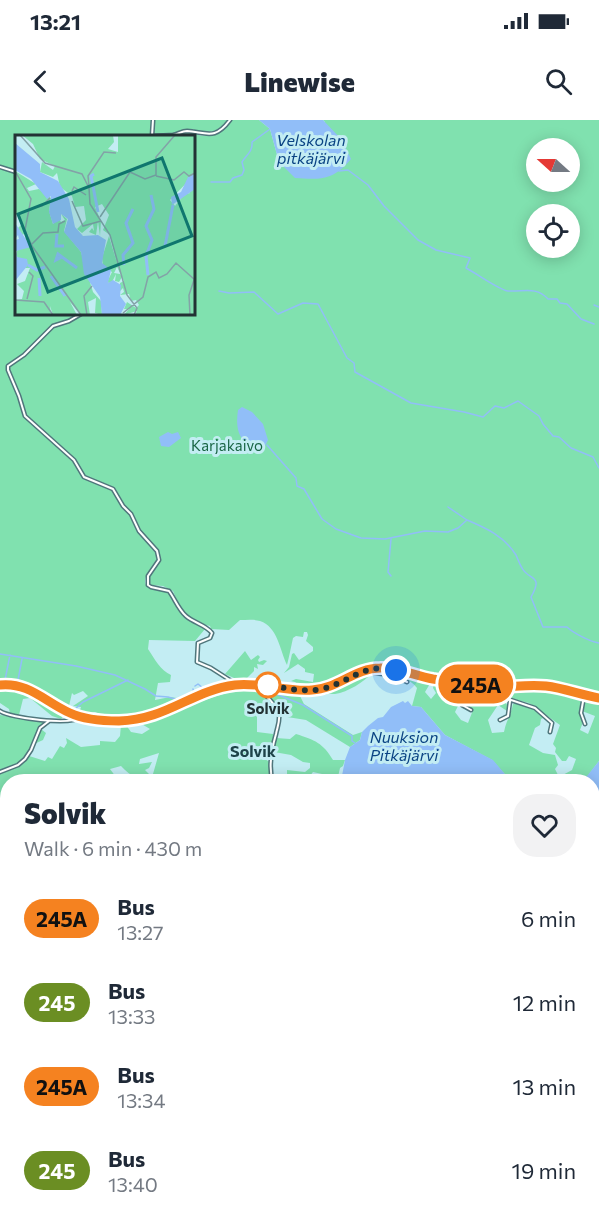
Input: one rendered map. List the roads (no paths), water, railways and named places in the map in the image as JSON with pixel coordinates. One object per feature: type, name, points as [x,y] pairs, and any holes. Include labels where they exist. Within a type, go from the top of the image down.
[{"type":"street","points":[[173,135],[186,131],[204,135],[214,134],[230,120]]},
{"type":"street","points":[[0,167],[15,172]]},
{"type":"street","points":[[79,315],[53,327],[24,355],[8,366],[23,413],[74,460],[84,477],[110,487],[116,492],[123,506],[131,514],[136,527],[158,554],[159,560],[147,579],[148,585],[169,591],[186,616],[211,630],[210,638],[198,643],[197,662],[238,685]]},
{"type":"street","points":[[372,668],[374,673],[393,675],[407,682]]},
{"type":"street","points":[[0,685],[12,684],[28,688],[62,709],[81,717],[108,721],[141,719],[164,713],[213,690],[238,685],[262,684],[299,690],[318,690],[372,668],[389,668],[420,677],[500,687],[543,685],[599,698]]},
{"type":"street","points":[[451,681],[450,689],[462,705],[471,710]]},
{"type":"street","points":[[262,684],[264,693],[277,708],[279,715],[271,759],[271,774]]},
{"type":"street","points":[[500,687],[502,693],[510,701],[528,704],[548,718],[552,723],[550,732]]},
{"type":"street","points":[[584,696],[581,713],[585,724]]},
{"type":"street","points":[[500,720],[508,716],[510,701]]},
{"type":"street","points":[[0,711],[60,723],[75,721],[81,717]]},
{"type":"street","points":[[0,772],[18,765],[25,759],[32,750],[40,728],[50,721]]},
{"type":"water","name":"Velskolan pitkäjärvi","points":[[259,120],[323,120],[341,139],[351,159],[333,175],[312,179],[295,178],[279,162],[270,129]]},
{"type":"water","points":[[242,407],[252,412],[263,424],[268,440],[264,448],[249,444],[240,436],[237,417],[238,410]]},
{"type":"water","points":[[168,432],[172,434],[178,432],[181,438],[169,447],[161,446],[159,437]]},
{"type":"water","name":"Nuuksion Pitkäjärvi","points":[[408,701],[412,706],[421,707],[445,735],[493,760],[505,774],[342,774],[350,747],[360,740],[362,732],[368,726],[383,717],[391,707]]},
{"type":"water","points":[[599,761],[599,774],[589,774]]},
{"type":"waterway","points":[[211,182],[230,182],[233,178],[242,175],[244,170],[242,162],[250,151],[252,142],[270,129]]},
{"type":"waterway","points":[[339,171],[348,170],[368,185],[384,206],[418,240],[436,250],[470,258],[466,268],[499,288],[508,291],[539,292],[548,299],[557,299],[560,303],[567,304],[581,319],[594,324]]},
{"type":"waterway","points":[[219,291],[254,292],[278,314],[303,303],[318,304],[347,358],[354,363],[355,372],[411,403],[483,417],[495,406],[504,408],[518,401],[539,416],[553,436],[559,437],[571,448],[593,457],[599,468]]},
{"type":"waterway","points":[[594,305],[599,307]]},
{"type":"waterway","points":[[267,445],[296,478],[297,486],[304,489],[322,519],[336,529],[361,538],[385,539],[425,531],[448,532],[458,528],[467,520],[494,533],[511,548],[525,572],[536,581],[531,597],[543,627],[567,627],[582,637],[599,643]]},
{"type":"waterway","points":[[448,507],[467,520]]},
{"type":"waterway","points":[[391,539],[388,572],[391,576]]},
{"type":"waterway","points":[[0,654],[76,666],[115,675],[156,696],[182,701],[194,693],[193,689]]},
{"type":"waterway","points":[[10,655],[5,680],[24,685],[52,700],[55,699]]},
{"type":"waterway","points":[[18,680],[22,659]]},
{"type":"waterway","points":[[74,710],[83,702],[128,680]]},
{"type":"waterway","points":[[195,686],[198,684],[210,689]]},
{"type":"waterway","points":[[213,693],[236,688],[260,689]]},
{"type":"waterway","points":[[264,689],[303,705],[352,736],[352,741],[355,743]]},
{"type":"place","name":"Solvik","points":[[268,685]]},
{"type":"district","name":"Solvik","points":[[253,751]]},
{"type":"park label","name":"Karjakaivo","points":[[227,446]]}]
